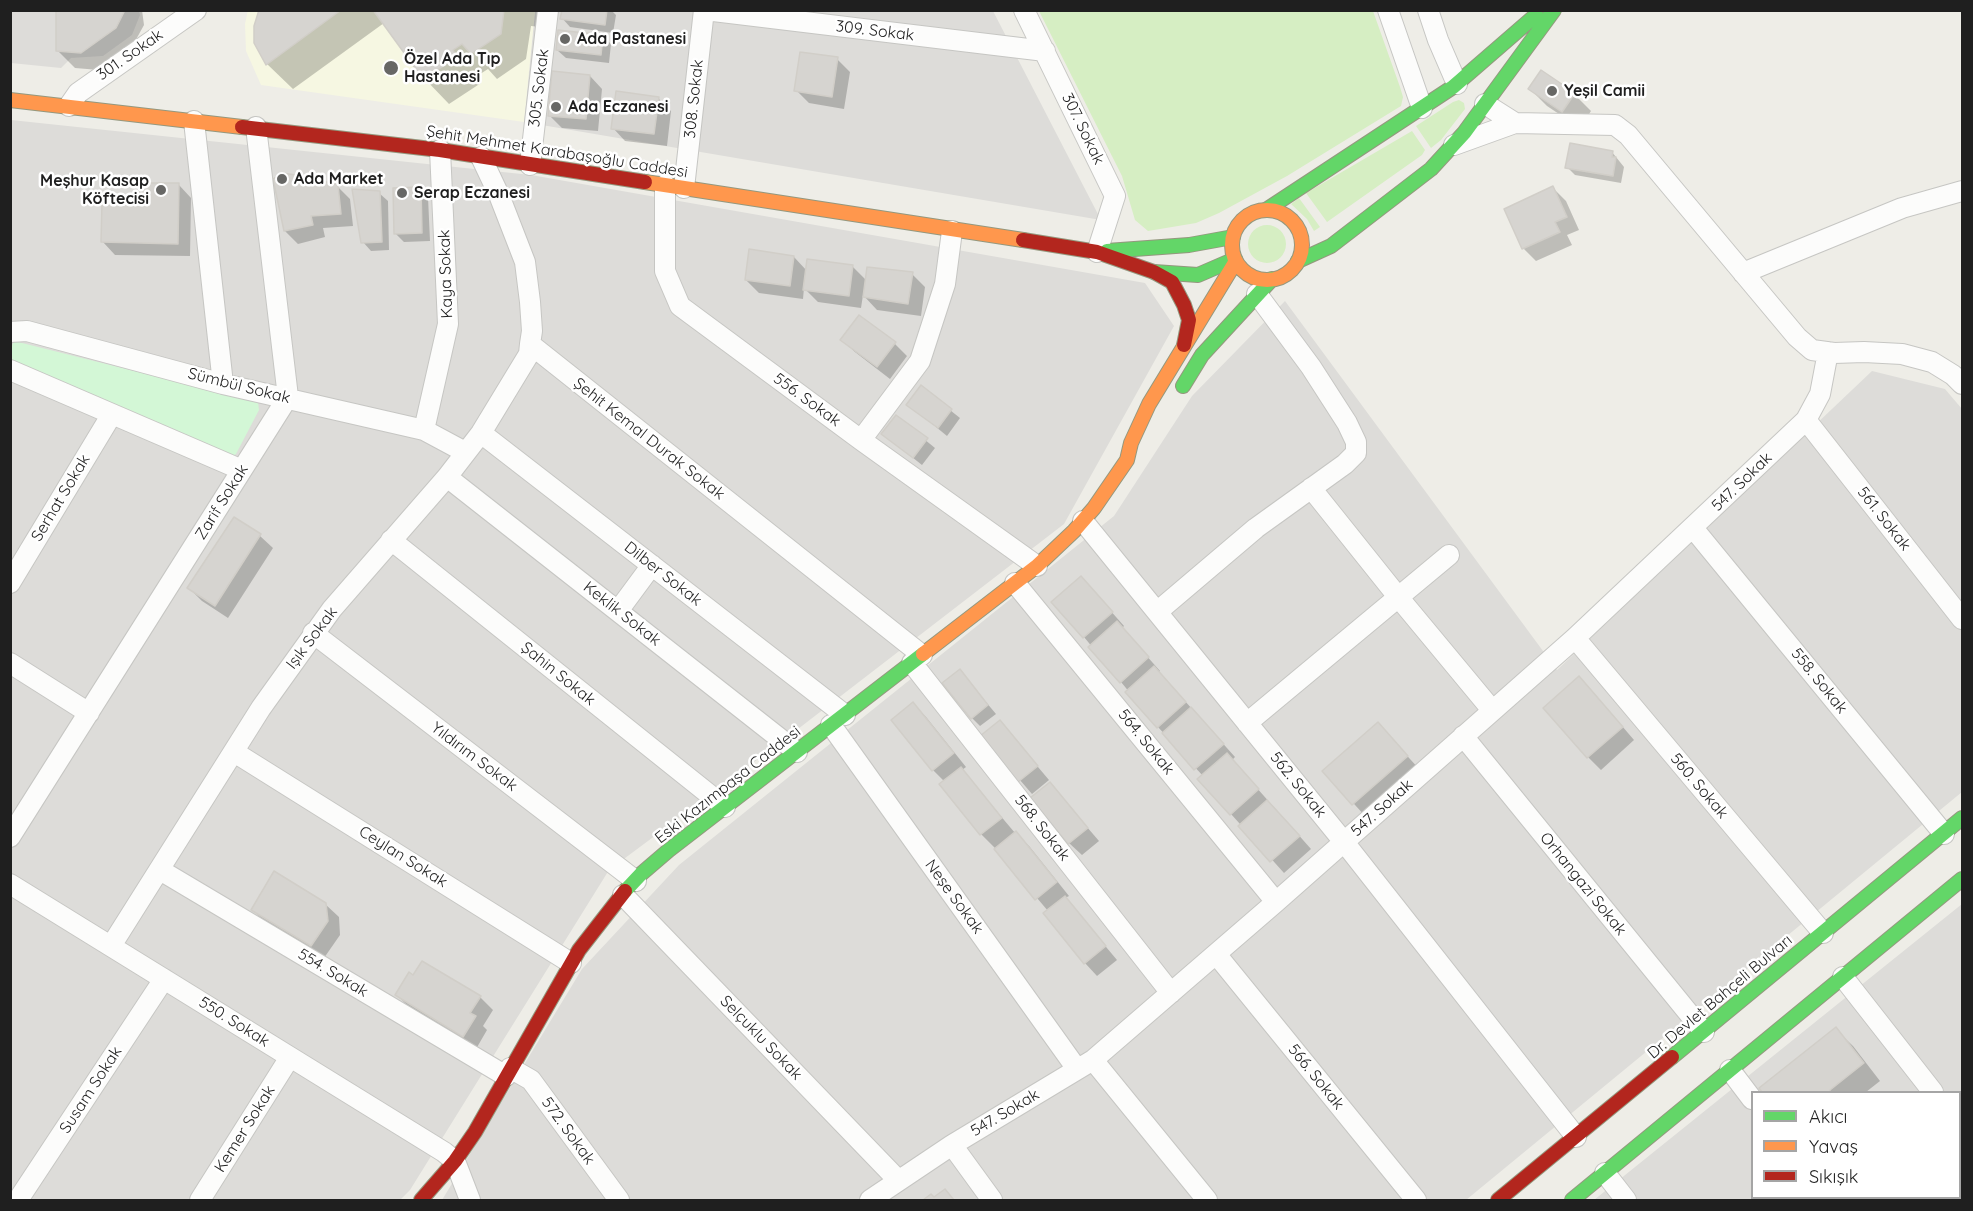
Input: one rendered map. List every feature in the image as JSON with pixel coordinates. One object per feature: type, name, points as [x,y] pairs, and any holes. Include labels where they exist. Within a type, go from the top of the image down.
[{"type":"street","name":"301. Sokak","points":[[69,106],[78,93],[173,17],[196,10]]},
{"type":"street","name":"305. Sokak","points":[[530,165],[548,10]]},
{"type":"street","name":"309. Sokak","points":[[705,10],[1045,51]]},
{"type":"street","name":"308. Sokak","points":[[675,187],[705,10]]},
{"type":"street","name":"307. Sokak","points":[[1024,10],[1115,196],[1097,252]]},
{"type":"street","points":[[1388,10],[1422,108]]},
{"type":"street","points":[[1428,10],[1438,40],[1471,94],[1515,123]]},
{"type":"street","points":[[1298,261],[1331,246],[1431,169],[1464,133],[1471,94],[1541,10]]},
{"type":"street","points":[[1266,210],[1422,108],[1471,94],[1554,10]]},
{"type":"street","name":"Şehit Mehmet Karabaşoğlu Caddesi","points":[[10,100],[440,150],[1097,252],[1154,272]]},
{"type":"street","points":[[194,121],[224,384]]},
{"type":"street","points":[[1451,146],[1515,123],[1616,125],[1628,135],[1797,337],[1812,350],[1902,354],[1932,362],[1953,375],[1962,384]]},
{"type":"street","points":[[256,128],[288,397]]},
{"type":"street","name":"Kaya Sokak","points":[[424,430],[448,324],[440,150]]},
{"type":"street","points":[[481,157],[499,195],[525,262],[531,311],[530,344]]},
{"type":"street","name":"556. Sokak","points":[[675,187],[665,271],[680,306],[1037,566]]},
{"type":"street","points":[[1743,273],[1902,208],[1962,191]]},
{"type":"street","points":[[1266,210],[1284,214],[1297,226],[1302,244],[1298,261],[1291,270],[1282,277],[1272,279],[1251,276],[1242,270],[1235,260],[1232,248],[1237,226],[1255,212],[1266,210]]},
{"type":"street","points":[[861,440],[920,361],[945,284],[952,231]]},
{"type":"street","name":"Şehit Mehmet Karabaşoğlu Caddesi","points":[[1097,252],[1189,244],[1233,237]]},
{"type":"street","points":[[1154,272],[1198,275],[1235,260]]},
{"type":"street","name":"Eski Kazımpaşa Caddesi","points":[[421,1200],[455,1161],[475,1132],[571,963],[611,908],[629,888],[669,850],[1037,566],[1083,521],[1127,460],[1131,443],[1149,404],[1235,260]]},
{"type":"street","points":[[1154,272],[1172,282],[1190,320],[1183,350]]},
{"type":"street","points":[[1179,393],[1202,355],[1272,279]]},
{"type":"street","points":[[1157,612],[1256,528],[1345,464],[1356,453],[1356,442],[1347,423],[1311,367],[1257,294]]},
{"type":"street","name":"Sümbül Sokak","points":[[10,332],[27,331],[224,384],[424,430],[465,452]]},
{"type":"street","name":"Işık Sokak","points":[[111,946],[261,708],[313,633],[447,477],[481,433],[529,354],[530,344]]},
{"type":"street","name":"Şehit Kemal Durak Sokak","points":[[530,344],[917,659]]},
{"type":"street","name":"547. Sokak","points":[[870,1200],[952,1145],[1085,1064],[1172,993],[1575,638],[1806,420],[1820,394],[1827,352]]},
{"type":"street","points":[[10,370],[242,470]]},
{"type":"street","name":"Zarif Sokak","points":[[10,837],[288,397]]},
{"type":"street","name":"Serhat Sokak","points":[[10,583],[112,414]]},
{"type":"street","name":"561. Sokak","points":[[1806,420],[1962,619]]},
{"type":"street","name":"Dilber Sokak","points":[[481,433],[652,565],[838,720]]},
{"type":"street","name":"Eski Kazımpaşa Caddesi","points":[[1127,460],[1143,451]]},
{"type":"street","name":"Keklik Sokak","points":[[447,477],[797,752]]},
{"type":"street","points":[[1311,488],[1492,710]]},
{"type":"street","name":"562. Sokak","points":[[1083,521],[1344,842],[1576,1137]]},
{"type":"street","name":"558. Sokak","points":[[1694,528],[1944,834]]},
{"type":"street","name":"Şahin Sokak","points":[[391,540],[725,807]]},
{"type":"street","points":[[1247,723],[1449,555]]},
{"type":"street","points":[[618,611],[652,565]]},
{"type":"street","name":"564. Sokak","points":[[1015,583],[1276,902]]},
{"type":"street","name":"Yıldırım Sokak","points":[[313,633],[629,888]]},
{"type":"street","name":"560. Sokak","points":[[1575,638],[1823,933]]},
{"type":"street","name":"568. Sokak","points":[[917,659],[1172,993]]},
{"type":"street","points":[[10,663],[89,712]]},
{"type":"street","name":"Neşe Sokak","points":[[838,720],[1085,1064],[1207,1200]]},
{"type":"street","name":"Orhangazi Sokak","points":[[1463,736],[1704,1032]]},
{"type":"street","name":"Ceylan Sokak","points":[[234,752],[571,963]]},
{"type":"street","name":"Dr. Devlet Bahçeli Bulvarı","points":[[1498,1200],[1962,818]]},
{"type":"street","name":"554. Sokak","points":[[160,870],[508,1072]]},
{"type":"street","points":[[1572,1200],[1962,879]]},
{"type":"street","name":"Selçuklu Sokak","points":[[629,888],[898,1180]]},
{"type":"street","name":"550. Sokak","points":[[14,893],[111,946],[442,1150],[455,1161]]},
{"type":"street","name":"566. Sokak","points":[[1216,954],[1416,1200]]},
{"type":"street","points":[[1843,977],[1932,1091]]},
{"type":"street","name":"Susam Sokak","points":[[18,1200],[164,979]]},
{"type":"street","name":"Kemer Sokak","points":[[200,1200],[290,1057]]},
{"type":"street","points":[[1730,1070],[1751,1098]]},
{"type":"street","name":"572. Sokak","points":[[508,1072],[531,1080],[619,1200]]},
{"type":"street","points":[[952,1145],[992,1200]]},
{"type":"street","points":[[455,1161],[471,1200]]},
{"type":"street","points":[[1605,1173],[1626,1200]]},
{"type":"shaded area","name":"Özel Ada Tıp Hastanesi","points":[[248,10],[535,11],[524,122],[261,85],[246,51],[245,24]]},
{"type":"shaded area","points":[[11,11],[139,11],[140,15],[132,35],[103,56],[71,58],[61,68],[11,63]]},
{"type":"shaded area","points":[[535,11],[993,11],[1101,220],[524,122]]},
{"type":"shaded area","points":[[11,120],[531,175],[1145,283],[1174,326],[1064,524],[785,739],[609,870],[410,1190],[400,1200],[11,1200]]},
{"type":"shaded area","points":[[1285,301],[1557,670],[1872,371],[1945,389],[1962,409],[1962,792],[1466,1200],[442,1200],[582,969],[679,865],[1114,516],[1192,396]]},
{"type":"shaded area","points":[[1962,904],[1962,1200],[1594,1200]]},
{"type":"green space","points":[[1039,11],[1373,11],[1403,97],[1401,106],[1287,176],[1219,213],[1196,223],[1148,231],[1135,220],[1122,176]]},
{"type":"green space","points":[[1459,100],[1464,103],[1465,109],[1441,140],[1431,148],[1416,126]]},
{"type":"green space","points":[[1412,131],[1425,150],[1422,155],[1327,222],[1306,193]]},
{"type":"green space","points":[[1299,198],[1320,227],[1314,231],[1307,219],[1291,204]]},
{"type":"green space","points":[[1267,225],[1281,230],[1286,244],[1281,258],[1267,263],[1253,258],[1248,244],[1253,230]]},
{"type":"green space","points":[[14,341],[258,402],[259,410],[236,454],[230,458],[11,361],[10,350]]},
{"type":"building","points":[[56,10],[125,10],[116,28],[81,53],[56,51]]},
{"type":"building","points":[[259,10],[341,10],[266,65],[254,43],[254,26]]},
{"type":"building","points":[[373,10],[504,10],[501,34],[471,54],[462,44],[453,50],[457,57],[423,79]]},
{"type":"building","points":[[562,10],[607,10],[605,25],[560,19]]},
{"type":"building","points":[[558,30],[603,35],[601,55],[556,50]]},
{"type":"building","points":[[800,52],[838,57],[832,97],[794,91]]},
{"type":"building","name":"Yeşil Camii","points":[[1541,70],[1575,93],[1562,112],[1528,89]]},
{"type":"building","points":[[552,71],[590,75],[586,119],[548,116]]},
{"type":"building","points":[[616,91],[659,97],[654,134],[611,129]]},
{"type":"building","points":[[1570,143],[1613,151],[1612,157],[1616,157],[1613,176],[1565,168]]},
{"type":"building","points":[[282,173],[338,185],[341,214],[311,216],[313,225],[284,231],[273,179]]},
{"type":"building","points":[[139,183],[179,183],[178,244],[101,242],[102,203],[139,203]]},
{"type":"building","points":[[1553,186],[1567,217],[1555,222],[1560,232],[1522,249],[1504,209]]},
{"type":"building","points":[[421,187],[422,233],[394,234],[393,188]]},
{"type":"building","points":[[352,189],[380,191],[382,242],[361,243]]},
{"type":"building","points":[[749,249],[794,256],[790,286],[745,280]]},
{"type":"building","points":[[807,259],[853,265],[849,296],[803,290]]},
{"type":"building","points":[[867,267],[913,272],[908,304],[863,297]]},
{"type":"building","points":[[859,315],[896,342],[877,367],[840,340]]},
{"type":"building","points":[[921,385],[952,409],[938,428],[906,405]]},
{"type":"building","points":[[896,415],[928,438],[913,458],[881,434]]},
{"type":"building","points":[[234,517],[261,534],[215,606],[187,588]]},
{"type":"building","points":[[1081,576],[1113,612],[1083,638],[1051,602]]},
{"type":"building","points":[[1117,621],[1149,657],[1120,683],[1088,647]]},
{"type":"building","points":[[1154,666],[1186,702],[1157,728],[1125,692]]},
{"type":"building","points":[[960,669],[988,705],[971,719],[942,683]]},
{"type":"building","points":[[1579,676],[1623,727],[1587,758],[1543,708]]},
{"type":"building","points":[[913,702],[954,753],[932,771],[891,720]]},
{"type":"building","points":[[1191,707],[1224,744],[1194,770],[1162,733]]},
{"type":"building","points":[[1000,720],[1038,766],[1018,782],[980,736]]},
{"type":"building","points":[[1378,722],[1408,756],[1352,805],[1322,771]]},
{"type":"building","points":[[1227,753],[1259,789],[1230,815],[1197,779]]},
{"type":"building","points":[[961,767],[1002,818],[980,835],[939,784]]},
{"type":"building","points":[[1050,782],[1088,828],[1068,844],[1030,798]]},
{"type":"building","points":[[1267,800],[1300,836],[1270,862],[1238,826]]},
{"type":"building","points":[[1016,831],[1057,882],[1035,900],[994,849]]},
{"type":"building","points":[[274,871],[326,903],[328,921],[311,946],[251,910]]},
{"type":"building","points":[[1065,896],[1106,946],[1084,964],[1043,913]]},
{"type":"building","points":[[422,961],[481,996],[470,1013],[476,1016],[463,1037],[395,995],[409,972],[413,975]]},
{"type":"building","points":[[1836,1027],[1864,1063],[1830,1091],[1761,1091],[1759,1088]]},
{"type":"building","points":[[1961,1188],[1962,1190],[1962,1200],[1902,1200],[1961,1199]]},
{"type":"building","points":[[945,1189],[954,1200],[923,1200],[931,1194],[934,1197]]},
{"type":"building","points":[[1791,1199],[1792,1200],[1754,1200]]},
{"type":"traffic: fast","points":[[1298,261],[1331,246],[1431,169],[1464,133],[1554,10]]},
{"type":"traffic: fast","points":[[1266,210],[1453,87],[1536,15]]},
{"type":"traffic: fast","points":[[1107,251],[1189,245],[1233,237]]},
{"type":"traffic: fast","points":[[1154,272],[1198,275],[1235,259]]},
{"type":"traffic: fast","points":[[1183,386],[1202,355],[1272,279]]},
{"type":"traffic: fast","points":[[625,891],[669,850],[923,654]]},
{"type":"traffic: fast","points":[[1672,1057],[1962,818]]},
{"type":"traffic: fast","points":[[1572,1200],[1962,879]]},
{"type":"traffic: slow","points":[[10,100],[242,127]]},
{"type":"traffic: slow","points":[[645,182],[1023,240]]},
{"type":"traffic: slow","points":[[1267,210],[1280,213],[1292,220],[1299,232],[1302,245],[1299,258],[1292,270],[1280,277],[1267,280],[1254,277],[1242,270],[1235,258],[1232,245],[1235,232],[1242,220],[1254,213],[1267,210]]},
{"type":"traffic: slow","points":[[923,654],[1037,566],[1074,531],[1094,508],[1127,460],[1131,443],[1149,404],[1236,261]]},
{"type":"traffic: jam","points":[[242,127],[440,150],[645,182]]},
{"type":"traffic: jam","points":[[1023,240],[1097,252],[1154,272],[1172,282],[1189,320],[1184,345]]},
{"type":"traffic: jam","points":[[421,1200],[455,1161],[475,1132],[579,950],[625,891]]},
{"type":"traffic: jam","points":[[1498,1200],[1672,1057]]},
{"type":"place","name":"Ada Pastanesi","points":[[565,39]]},
{"type":"place","name":"Özel Ada Tıp Hastanesi","points":[[391,68]]},
{"type":"place","name":"Yeşil Camii","points":[[1552,91]]},
{"type":"place","name":"Ada Eczanesi","points":[[556,107]]},
{"type":"place","name":"Ada Market","points":[[282,179]]},
{"type":"place","name":"Meşhur Kasap Köftecisi","points":[[161,190]]},
{"type":"place","name":"Serap Eczanesi","points":[[402,193]]}]
